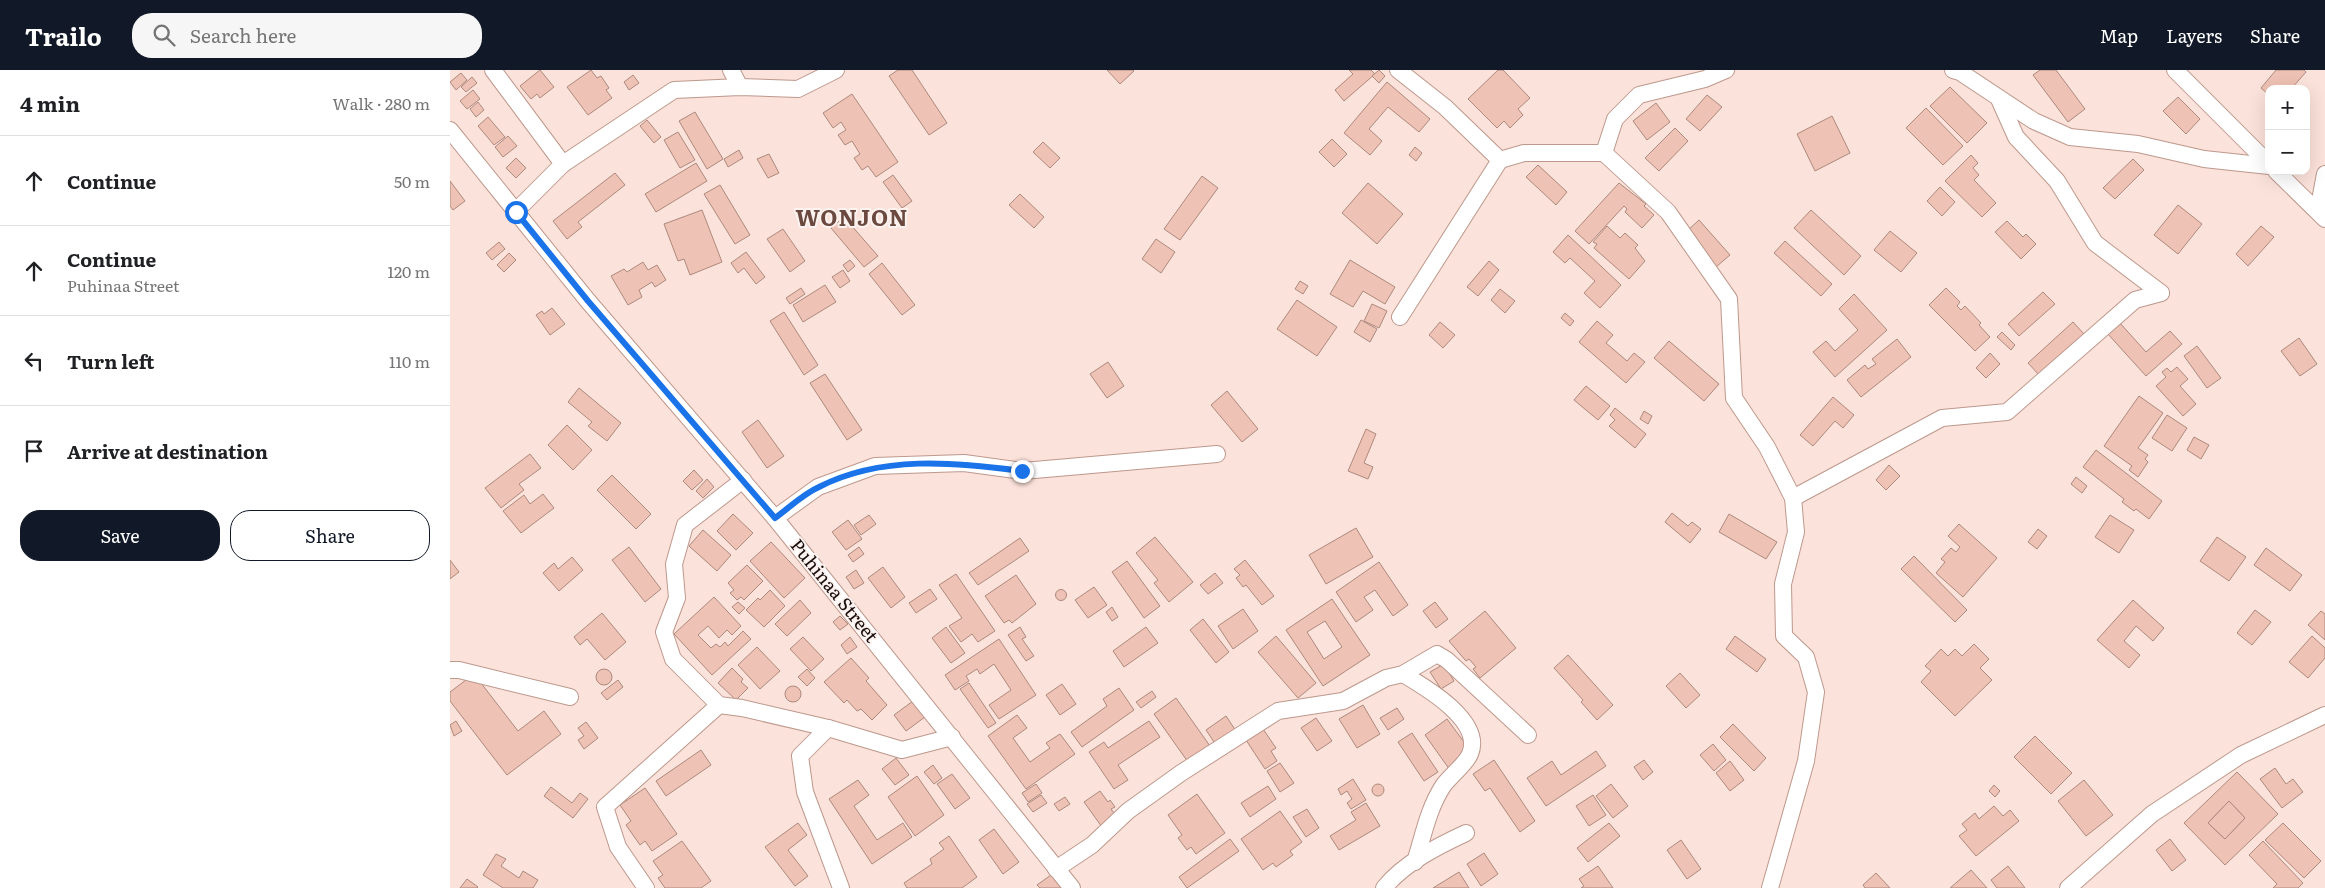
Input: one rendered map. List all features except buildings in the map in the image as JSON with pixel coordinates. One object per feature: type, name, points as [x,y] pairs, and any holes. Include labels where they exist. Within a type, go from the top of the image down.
[{"type":"street","points":[[493,70],[563,164]]},
{"type":"street","points":[[731,70],[740,87]]},
{"type":"street","points":[[516,212],[563,164],[674,90],[740,87],[798,90],[836,70]]},
{"type":"street","points":[[1398,70],[1445,107],[1500,160]]},
{"type":"street","points":[[1604,153],[1615,119],[1639,96],[1705,79],[1726,70]]},
{"type":"street","points":[[1953,70],[1960,72],[1998,99],[2034,121],[2070,137],[2138,144],[2204,159],[2265,165]]},
{"type":"street","points":[[2175,70],[2265,161]]},
{"type":"street","points":[[1793,498],[1942,418],[2008,412],[2135,300],[2161,293],[2095,243],[2057,181],[2016,137],[1998,99]]},
{"type":"street","name":"Puhinaa Street","points":[[450,130],[588,301],[775,518],[1072,888]]},
{"type":"street","points":[[1400,317],[1500,160],[1524,153],[1604,153],[1668,212],[1729,299],[1734,398],[1767,447],[1793,498],[1796,532],[1783,584],[1784,636],[1806,657],[1816,692],[1806,761],[1770,888]]},
{"type":"street","points":[[2322,215],[2325,174]]},
{"type":"street","points":[[2280,175],[2322,215]]},
{"type":"street","points":[[775,518],[818,487],[875,466],[964,463],[1022,471],[1217,454]]},
{"type":"street","points":[[742,480],[685,525],[674,564],[677,598],[664,632],[673,659],[719,705],[742,708],[828,728],[902,750],[952,737]]},
{"type":"street","points":[[1056,869],[1092,845],[1128,811],[1180,773],[1278,711],[1343,701],[1386,678],[1403,674],[1437,654],[1448,660],[1528,735]]},
{"type":"street","points":[[450,670],[459,670],[570,697]]},
{"type":"street","points":[[1403,674],[1438,695],[1458,713],[1471,734],[1471,754],[1442,787],[1429,815],[1415,862]]},
{"type":"street","points":[[646,888],[618,847],[604,807],[719,705]]},
{"type":"street","points":[[2068,888],[2152,814],[2241,755],[2325,715]]},
{"type":"street","points":[[828,728],[800,756],[805,792],[841,888]]},
{"type":"street","points":[[1384,888],[1391,879],[1415,862],[1439,846],[1466,833]]},
{"type":"district","name":"WONJON","points":[[852,218]]},
{"type":"route","points":[[516,212],[588,301],[775,518],[818,487],[875,466],[964,463],[1022,471]]}]
